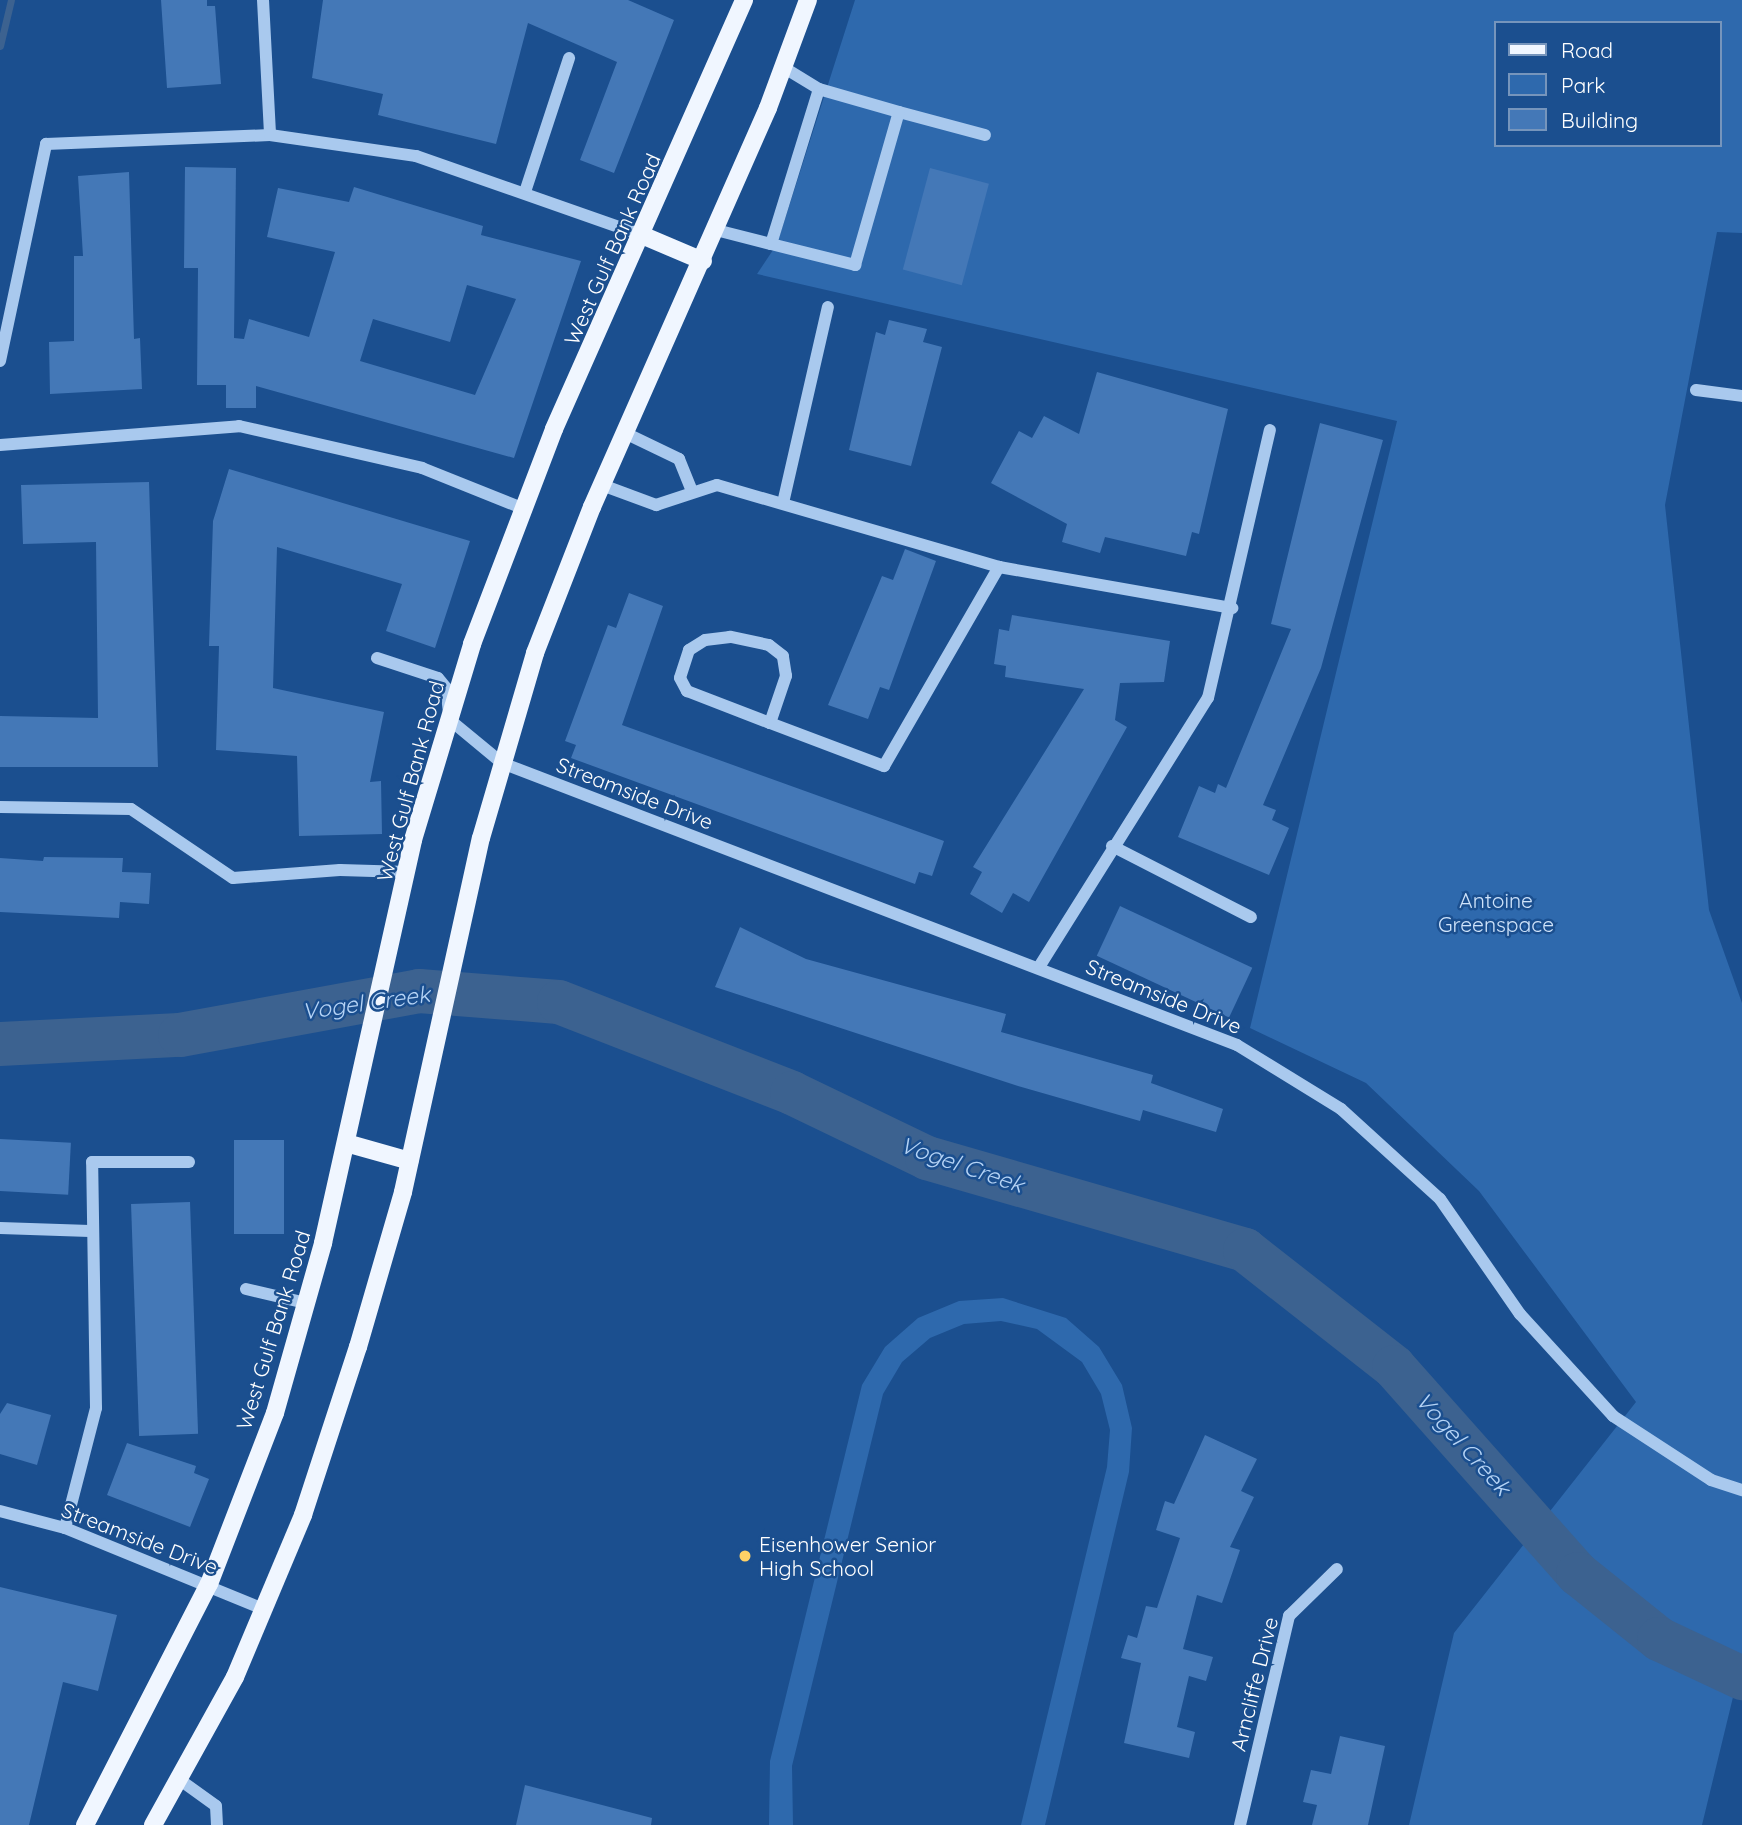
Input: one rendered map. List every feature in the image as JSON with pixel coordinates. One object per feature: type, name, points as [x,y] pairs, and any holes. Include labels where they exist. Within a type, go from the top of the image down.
[{"type":"main road","name":"West Gulf Bank Road","points":[[85,1825],[209,1584],[275,1413],[346,1143],[391,953],[407,872],[450,720],[522,508],[644,236],[744,0]]},
{"type":"main road","points":[[153,1825],[180,1780],[263,1609],[328,1437],[410,1161],[433,1049],[502,762],[535,653],[602,485],[716,230],[808,0]]},
{"type":"main road","points":[[644,236],[703,261]]},
{"type":"main road","points":[[346,1143],[410,1161]]},
{"type":"street","points":[[263,0],[270,135]]},
{"type":"street","points":[[525,192],[569,58]]},
{"type":"street","points":[[783,67],[819,89],[985,135]]},
{"type":"street","points":[[771,244],[819,89]]},
{"type":"street","points":[[716,230],[855,265],[899,112]]},
{"type":"street","points":[[0,361],[46,144],[270,135],[416,156],[525,192],[644,236]]},
{"type":"street","points":[[783,503],[828,307]]},
{"type":"street","points":[[1696,390],[1742,396]]},
{"type":"street","points":[[0,445],[239,426],[422,468],[522,508]]},
{"type":"street","points":[[1039,967],[1112,846],[1208,698],[1233,608],[1270,430]]},
{"type":"street","points":[[625,433],[679,459],[692,491]]},
{"type":"street","points":[[602,485],[656,505],[717,485],[999,567],[1233,608]]},
{"type":"street","points":[[770,723],[786,676],[783,656],[769,645],[730,637],[705,640],[689,650],[680,678],[687,691],[770,723],[884,766],[999,567]]},
{"type":"street","points":[[377,658],[438,678],[446,688],[450,720]]},
{"type":"street","name":"Streamside Drive","points":[[450,720],[502,762],[1237,1045],[1340,1109],[1440,1199],[1520,1314],[1613,1416],[1638,1437],[1711,1480],[1742,1490]]},
{"type":"street","points":[[0,807],[131,809],[233,878],[340,870],[407,872]]},
{"type":"street","points":[[1112,846],[1251,917]]},
{"type":"street","points":[[65,1528],[96,1408],[90,1231],[92,1162],[189,1163]]},
{"type":"street","points":[[0,1228],[90,1231]]},
{"type":"street","points":[[246,1289],[306,1303]]},
{"type":"street","name":"Streamside Drive","points":[[0,1511],[65,1528],[209,1584],[263,1609]]},
{"type":"street","name":"Arncliffe Drive","points":[[1240,1825],[1289,1615],[1337,1569]]},
{"type":"street","points":[[180,1780],[216,1807],[218,1825]]},
{"type":"green space","name":"Antoine Greenspace","points":[[855,0],[1742,0],[1742,233],[1717,232],[1665,505],[1709,910],[1742,1003],[1742,1660],[1702,1825],[1409,1825],[1454,1633],[1636,1402],[1479,1191],[1366,1083],[1250,1028],[1397,421],[757,274],[777,244]]},
{"type":"green space","points":[[1003,1298],[1066,1318],[1099,1347],[1122,1385],[1132,1428],[1129,1472],[1045,1825],[1021,1825],[1107,1467],[1110,1430],[1101,1394],[1082,1362],[1037,1329],[1001,1321],[964,1324],[930,1338],[902,1362],[883,1394],[792,1766],[793,1825],[769,1825],[770,1761],[862,1385],[885,1347],[918,1318],[959,1301]]},
{"type":"building","points":[[161,0],[207,0],[207,6],[215,6],[221,84],[167,88]]},
{"type":"building","points":[[323,0],[628,0],[674,20],[614,173],[580,160],[617,62],[528,23],[496,144],[378,115],[383,94],[312,78]]},
{"type":"building","points":[[185,167],[236,168],[234,338],[244,339],[249,319],[309,337],[335,252],[267,237],[278,188],[349,202],[354,187],[483,226],[481,235],[581,261],[514,458],[256,386],[256,408],[226,408],[226,385],[197,385],[198,268],[184,268]],"holes":[[[467,285],[516,299],[475,395],[360,361],[373,319],[450,342]]]},
{"type":"building","points":[[930,168],[989,184],[962,285],[903,269]]},
{"type":"building","points":[[129,172],[134,339],[140,338],[142,389],[50,394],[49,342],[74,341],[74,256],[83,256],[78,176]]},
{"type":"building","points":[[889,320],[927,329],[923,342],[942,347],[911,466],[849,450],[876,332],[885,335]]},
{"type":"building","points":[[1097,372],[1228,409],[1199,534],[1192,532],[1186,556],[1105,537],[1100,553],[1062,542],[1067,524],[991,483],[1019,431],[1032,438],[1044,416],[1079,434]]},
{"type":"building","points":[[1320,423],[1383,440],[1321,668],[1263,805],[1276,810],[1272,820],[1289,828],[1269,875],[1178,837],[1199,786],[1215,793],[1218,784],[1226,788],[1291,629],[1271,624]]},
{"type":"building","points":[[229,469],[470,541],[435,648],[386,631],[402,584],[277,547],[273,688],[384,712],[370,782],[381,781],[382,834],[299,836],[297,756],[216,750],[219,646],[209,646],[213,521]]},
{"type":"building","points":[[149,482],[158,767],[0,767],[0,716],[98,718],[96,542],[23,544],[21,485]]},
{"type":"building","points":[[905,549],[936,561],[889,690],[880,687],[868,719],[828,705],[882,576],[893,580]]},
{"type":"building","points":[[629,593],[663,606],[622,725],[944,841],[932,876],[919,872],[915,884],[571,758],[576,745],[565,741],[608,625],[616,628]]},
{"type":"building","points":[[1012,615],[1170,641],[1164,682],[1120,683],[1115,720],[1127,727],[1029,902],[1013,893],[1002,913],[970,894],[982,872],[973,867],[1084,689],[1005,677],[1006,666],[994,664],[999,629],[1009,631]]},
{"type":"building","points":[[44,857],[123,858],[122,872],[151,873],[149,904],[120,902],[119,918],[0,912],[0,858],[43,861]]},
{"type":"building","points":[[1120,906],[1252,968],[1229,1018],[1097,956]]},
{"type":"building","points":[[740,927],[806,959],[1006,1014],[1001,1032],[1153,1075],[1151,1083],[1223,1109],[1216,1132],[1143,1110],[1140,1121],[1018,1086],[715,987]]},
{"type":"building","points":[[0,1139],[71,1143],[68,1195],[0,1191]]},
{"type":"building","points":[[234,1140],[284,1140],[284,1234],[234,1234]]},
{"type":"building","points":[[190,1202],[198,1434],[139,1436],[131,1204]]},
{"type":"building","points":[[7,1403],[51,1415],[37,1465],[0,1454],[0,1414]]},
{"type":"building","points":[[1205,1435],[1257,1459],[1241,1491],[1254,1497],[1230,1547],[1240,1550],[1222,1603],[1197,1595],[1183,1649],[1213,1657],[1206,1681],[1189,1676],[1177,1727],[1195,1732],[1189,1758],[1124,1743],[1141,1663],[1121,1658],[1128,1635],[1137,1638],[1146,1606],[1157,1608],[1180,1538],[1156,1530],[1165,1501],[1174,1504]]},
{"type":"building","points":[[127,1443],[196,1466],[194,1473],[209,1479],[190,1527],[107,1495]]},
{"type":"building","points":[[0,1587],[117,1615],[98,1691],[63,1682],[29,1825],[0,1825]]},
{"type":"building","points":[[1340,1736],[1385,1746],[1368,1825],[1312,1825],[1317,1805],[1303,1802],[1311,1770],[1331,1774]]},
{"type":"building","points":[[525,1785],[652,1818],[651,1825],[516,1825]]},
{"type":"waterway","points":[[0,46],[11,0]]},
{"type":"waterway","name":"Vogel Creek","points":[[0,1044],[180,1035],[419,991],[559,1002],[792,1093],[927,1158],[1245,1250],[1394,1367],[1578,1574],[1659,1639],[1742,1678]]},
{"type":"place","name":"Eisenhower Senior High School","points":[[745,1556]]}]
